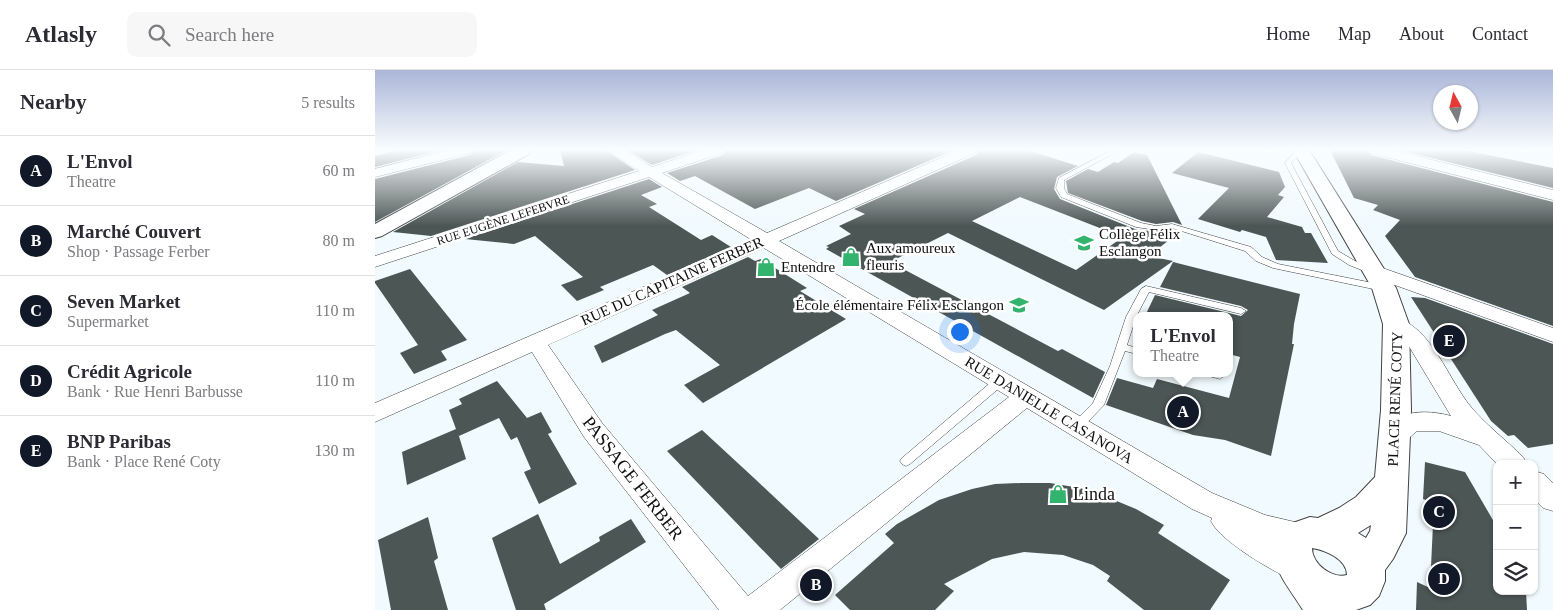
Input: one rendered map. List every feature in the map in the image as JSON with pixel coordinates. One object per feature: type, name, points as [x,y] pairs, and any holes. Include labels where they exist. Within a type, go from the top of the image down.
[{"type":"street","points":[[375,232],[478,175]]},
{"type":"street","name":"RUE EUGÈNE LEFEBVRE","points":[[375,262],[641,175]]},
{"type":"street","name":"RUE DANIELLE CASANOVA","points":[[656,175],[1202,501],[1233,527],[1306,553]]},
{"type":"street","name":"RUE DU CAPITAINE FERBER","points":[[375,413],[913,175]]},
{"type":"street","points":[[1318,175],[1379,280],[1391,305],[1396,324]]},
{"type":"street","points":[[1475,175],[1553,195]]},
{"type":"street","points":[[1379,280],[1553,335]]},
{"type":"street","name":"PLACE RENÉ COTY","points":[[1352,595],[1389,533],[1396,410],[1396,324]]},
{"type":"street","name":"PLACE RENÉ COTY","points":[[1396,324],[1415,339],[1462,413],[1506,456]]},
{"type":"street","name":"PASSAGE FERBER","points":[[535,341],[593,430],[739,610]]},
{"type":"street","points":[[755,610],[1026,396]]},
{"type":"street","points":[[1394,444],[1401,430],[1410,424],[1426,421],[1443,422],[1463,427],[1506,456]]},
{"type":"street","points":[[1306,553],[1344,524],[1369,508],[1391,482]]},
{"type":"street","points":[[1538,486],[1553,500]]},
{"type":"street","points":[[1306,553],[1331,536],[1347,544],[1360,557],[1352,595]]},
{"type":"street","points":[[1306,553],[1352,595]]},
{"type":"lane","points":[[1068,175],[1061,179],[1060,188],[1064,195],[1139,225],[1156,228],[1172,226],[1248,249],[1259,258],[1276,266],[1379,280]]},
{"type":"lane","points":[[1134,312],[1146,289],[1241,311]]},
{"type":"lane","points":[[1076,427],[1098,405],[1133,313]]},
{"type":"lane","points":[[1121,347],[1133,350]]},
{"type":"lane","points":[[906,461],[1000,381]]},
{"type":"building","points":[[390,175],[461,175],[375,222],[375,179]]},
{"type":"building","points":[[494,175],[619,175],[431,236],[393,232]]},
{"type":"building","points":[[671,175],[896,175],[836,201],[809,188],[755,209],[695,176],[680,181]]},
{"type":"building","points":[[930,175],[1060,175],[1057,177],[1054,189],[1060,199],[1135,229],[1156,232],[1172,230],[1179,232],[1149,256],[1173,261],[1104,310],[948,233],[890,262],[1058,351],[1062,349],[1105,372],[1093,398],[826,249],[829,247],[826,246],[851,234],[839,226],[865,214],[854,209]],"holes":[[[1020,197],[1123,237],[1076,270],[972,221]]]},
{"type":"building","points":[[1077,175],[1157,175],[1182,225],[1173,222],[1156,224],[1142,221],[1068,193],[1066,181]]},
{"type":"building","points":[[1180,175],[1280,175],[1285,187],[1278,195],[1284,197],[1267,217],[1302,227],[1305,233],[1311,233],[1328,263],[1276,260],[1266,237],[1242,230],[1240,232],[1198,219],[1229,188]]},
{"type":"building","points":[[1343,175],[1449,175],[1553,202],[1553,326],[1415,277],[1385,236],[1400,220],[1373,210],[1378,205],[1354,198]]},
{"type":"building","points":[[1501,175],[1553,175],[1553,188]]},
{"type":"building","points":[[649,179],[662,187],[641,195],[657,204],[649,207],[701,240],[712,235],[731,247],[667,275],[653,265],[600,287],[604,290],[577,301],[561,285],[583,277],[535,236],[514,244],[465,239]]},
{"type":"building","points":[[748,257],[755,261],[761,259],[807,288],[800,291],[846,319],[703,403],[684,385],[720,365],[676,330],[602,363],[594,346],[658,315],[652,310],[690,293],[682,287]]},
{"type":"building","points":[[1173,262],[1300,294],[1294,324],[1292,344],[1294,344],[1271,456],[1225,440],[1193,435],[1106,405],[1117,378],[1153,388],[1157,379],[1229,398],[1240,357],[1233,355],[1233,314],[1241,316],[1248,310],[1241,306],[1160,287]]},
{"type":"building","points":[[410,269],[467,340],[441,351],[447,360],[414,374],[400,353],[418,345],[375,283],[375,281]]},
{"type":"building","points":[[1155,295],[1225,312],[1147,312]]},
{"type":"building","points":[[1411,297],[1425,298],[1553,344],[1553,444],[1528,448],[1514,435],[1508,436],[1491,421]]},
{"type":"building","points":[[497,381],[527,418],[541,412],[552,432],[548,434],[577,484],[539,504],[524,472],[531,469],[517,437],[511,440],[499,418],[459,436],[458,433],[466,459],[407,485],[402,452],[456,429],[449,410],[462,404],[459,399]]},
{"type":"building","points":[[702,430],[819,539],[781,569],[667,451]]},
{"type":"building","points":[[1425,462],[1465,472],[1493,520],[1493,595],[1526,595],[1527,610],[1416,610],[1417,582],[1430,588],[1434,503],[1423,499]]},
{"type":"building","points":[[1050,483],[1080,488],[1136,509],[1164,525],[1158,533],[1230,580],[1210,610],[1144,610],[1107,581],[1110,576],[1093,565],[1063,555],[1024,552],[992,559],[944,584],[954,591],[935,610],[850,610],[835,595],[894,543],[885,534],[897,524],[939,500],[972,489],[995,484]]},
{"type":"building","points":[[538,514],[560,564],[600,541],[599,537],[631,519],[646,542],[544,604],[546,610],[516,610],[492,538]]},
{"type":"building","points":[[428,517],[438,558],[434,561],[448,610],[391,610],[378,540]]},
{"type":"place","name":"Collège Félix Esclangon","points":[[1084,243]]},
{"type":"place","name":"Aux amoureux fleuris","points":[[851,257]]},
{"type":"place","name":"Entendre","points":[[766,267]]},
{"type":"place","name":"École élémentaire Félix Esclangon","points":[[1019,305]]},
{"type":"place","name":"BNP Paribas","points":[[1449,341]]},
{"type":"place","name":"L'Envol","points":[[1183,412]]},
{"type":"place","name":"Linda","points":[[1058,494]]},
{"type":"place","name":"Seven Market","points":[[1439,512]]},
{"type":"place","name":"Crédit Agricole","points":[[1444,579]]},
{"type":"place","name":"Marché Couvert","points":[[816,585]]}]
